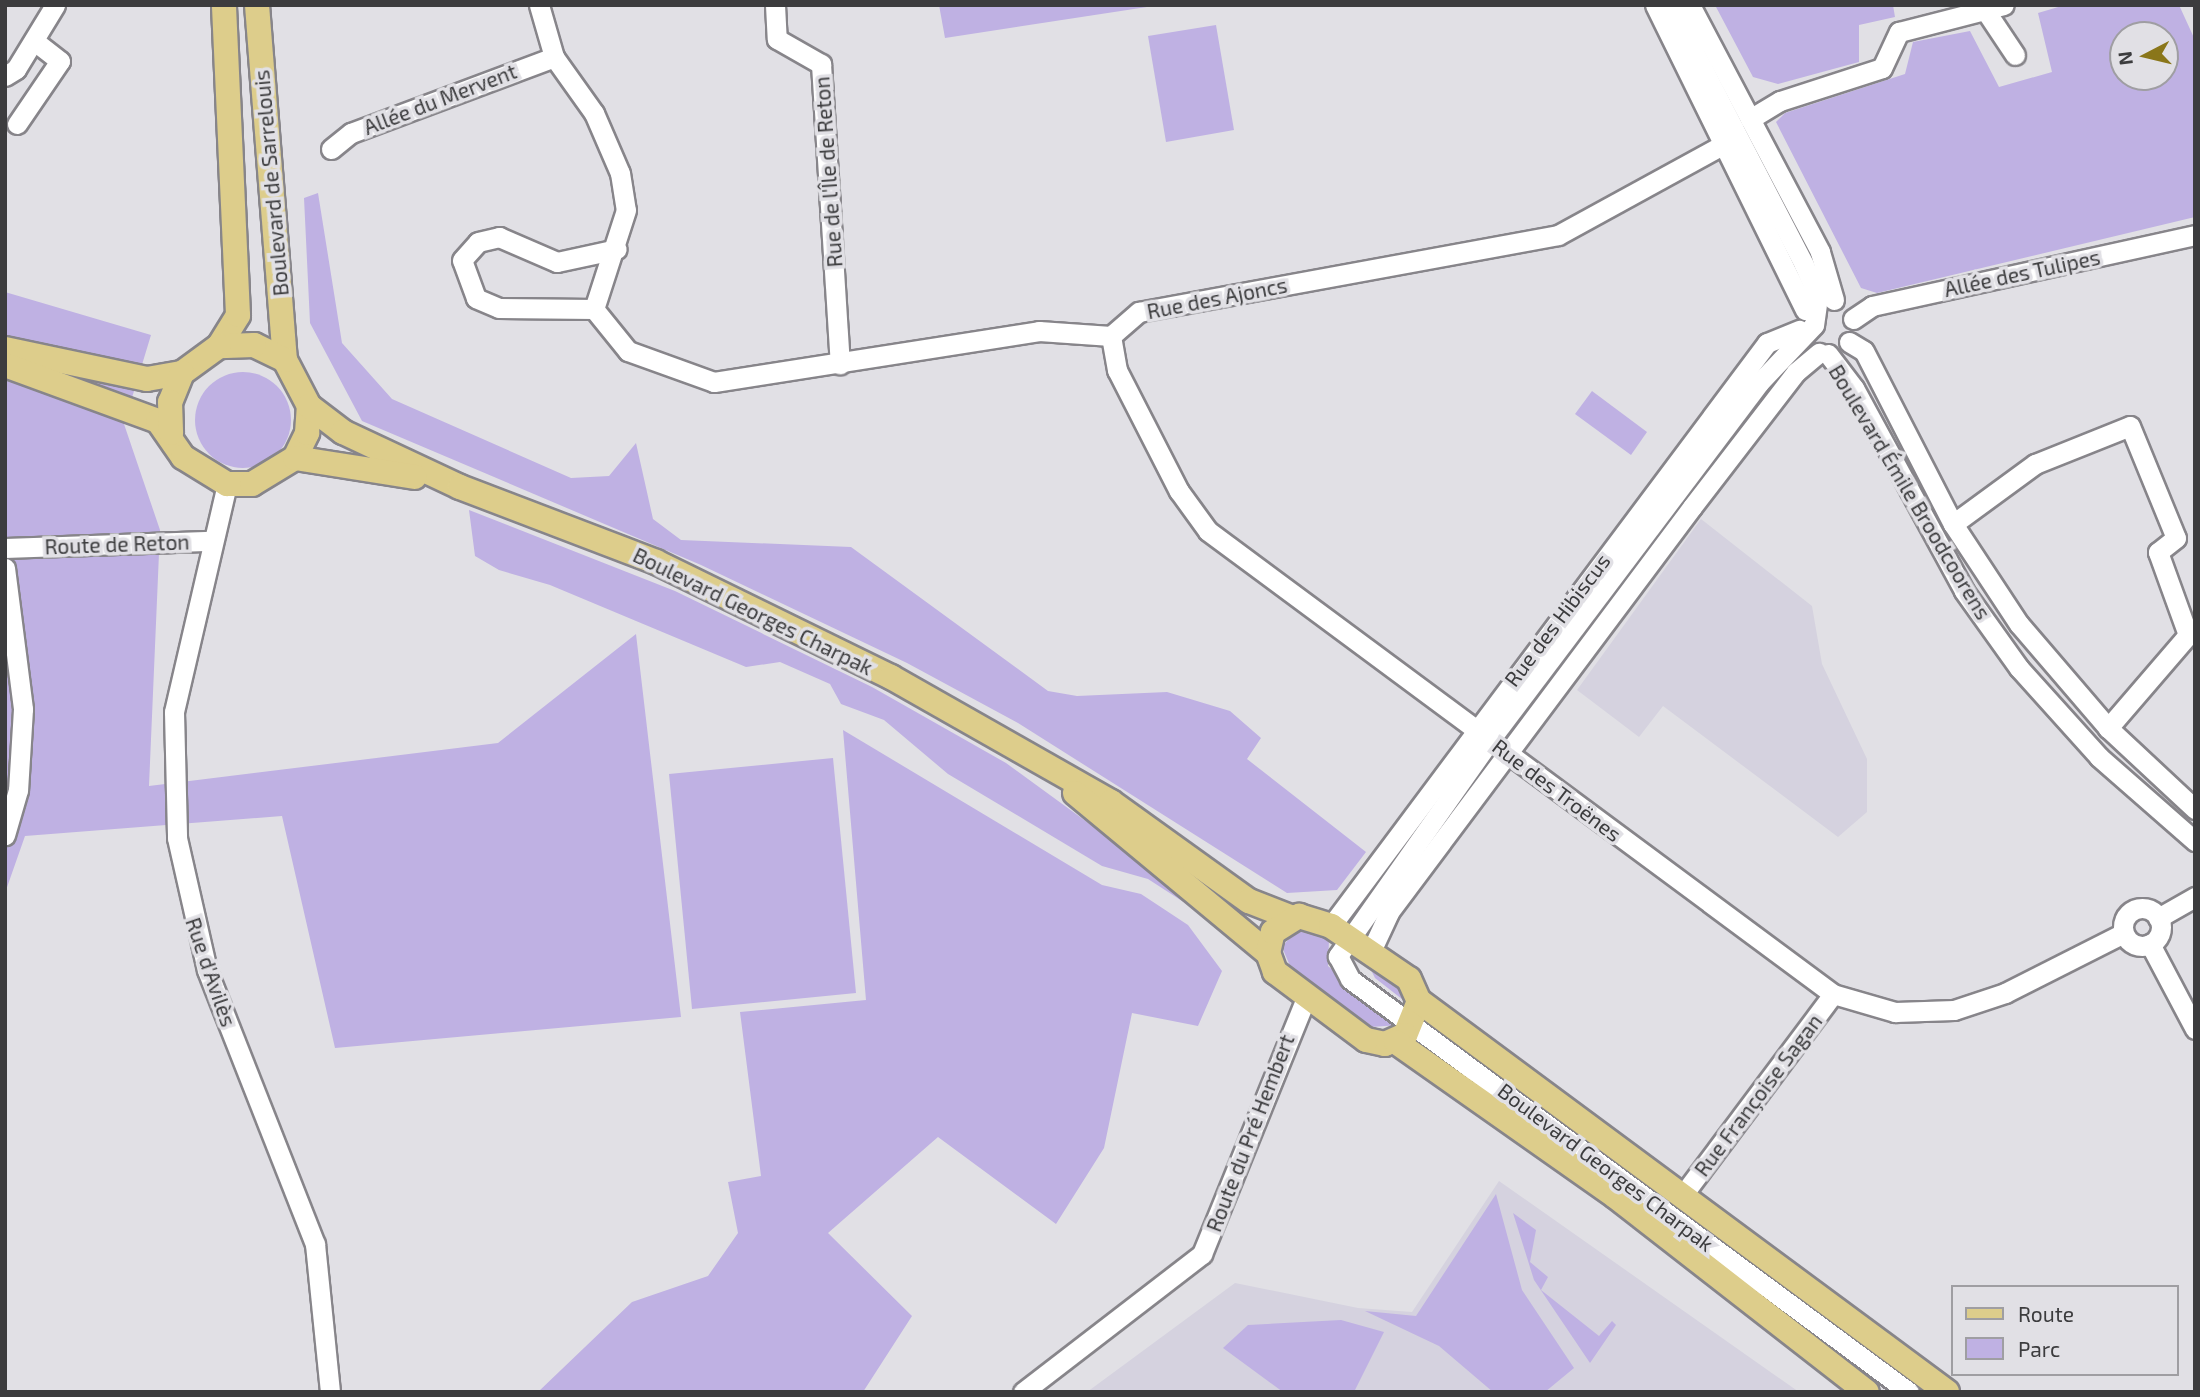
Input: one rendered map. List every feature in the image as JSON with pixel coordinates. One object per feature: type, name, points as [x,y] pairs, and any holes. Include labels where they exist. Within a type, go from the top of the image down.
[{"type":"main road","name":"Boulevard de Sarrelouis","points":[[219,346],[238,316],[224,5]]},
{"type":"main road","name":"Boulevard de Sarrelouis","points":[[257,5],[285,360]]},
{"type":"main road","points":[[5,349],[147,379],[182,373],[219,346],[254,345],[285,360],[309,406],[343,432],[460,487]]},
{"type":"main road","points":[[5,365],[140,413],[172,433]]},
{"type":"main road","points":[[182,373],[170,402],[172,433],[183,457],[202,474],[227,484],[252,484],[295,458],[307,433],[309,406]]},
{"type":"main road","points":[[295,458],[460,487]]},
{"type":"main road","name":"Boulevard Georges Charpak","points":[[460,487],[656,562],[891,677],[1111,802],[1249,901],[1290,917],[1313,917],[1344,931],[1409,979],[1416,1012],[1682,1196],[1947,1392]]},
{"type":"main road","name":"Boulevard Georges Charpak","points":[[1035,757],[1268,953],[1275,972],[1307,998],[1366,1040],[1396,1042],[1615,1196],[1867,1392]]},
{"type":"main road","points":[[1268,953],[1273,932],[1290,917]]},
{"type":"main road","points":[[1396,1042],[1416,1012]]},
{"type":"street","points":[[5,76],[34,41],[55,5]]},
{"type":"street","points":[[539,5],[554,57],[594,113],[620,173],[626,210],[617,249],[595,291],[594,309],[628,351],[714,382],[1039,331],[1111,336]]},
{"type":"street","name":"Rue de l'Île de Reton","points":[[775,5],[777,39],[821,64],[840,364]]},
{"type":"street","points":[[1655,5],[1726,143],[1819,304],[1853,318],[1849,342],[1864,351],[1953,524],[2019,624],[2108,728],[2195,809]]},
{"type":"street","points":[[1670,5],[1819,304]]},
{"type":"street","points":[[1690,5],[1820,252],[1819,304]]},
{"type":"street","points":[[1750,119],[1780,101],[1882,68],[1899,32],[1995,8],[2015,55]]},
{"type":"street","points":[[18,124],[60,61],[34,41]]},
{"type":"street","name":"Allée du Mervent","points":[[331,149],[351,133],[554,57]]},
{"type":"street","name":"Rue des Ajoncs","points":[[1111,336],[1139,312],[1558,235],[1726,143]]},
{"type":"street","name":"Allée des Tulipes","points":[[1853,318],[1872,306],[2195,235]]},
{"type":"street","points":[[594,309],[499,308],[477,298],[462,260],[478,242],[499,237],[557,262],[617,249]]},
{"type":"street","name":"Rue des Hibiscus","points":[[1344,931],[1483,734],[1759,383],[1801,335],[1814,325],[1819,304]]},
{"type":"street","name":"Boulevard Émile Broodcoorens","points":[[1801,335],[1823,353],[1854,388],[1965,591],[2019,668],[2099,757],[2195,841]]},
{"type":"street","name":"Rue des Troënes","points":[[1111,336],[1117,370],[1180,491],[1208,531],[1833,994],[1895,1012],[1954,1010],[2005,993],[2124,933]]},
{"type":"street","name":"Rue des Hibiscus","points":[[1376,955],[1373,947],[1389,912],[1510,755],[1700,496],[1796,372],[1823,353],[1849,342]]},
{"type":"street","points":[[1953,524],[2035,464],[2130,426],[2176,538],[2158,552],[2188,635],[2108,728]]},
{"type":"street","name":"Route de Reton","points":[[5,548],[210,541],[227,484]]},
{"type":"street","name":"Rue d'Avilès","points":[[210,541],[174,712],[177,838],[207,970],[315,1244],[330,1392]]},
{"type":"street","points":[[5,568],[23,709],[18,790],[5,835]]},
{"type":"street","points":[[2158,918],[2195,897]]},
{"type":"street","points":[[2137,909],[2158,918],[2158,936],[2150,944],[2132,943],[2124,933],[2124,921],[2137,909]]},
{"type":"street","name":"Boulevard Georges Charpak","points":[[1344,931],[1338,956],[1340,968],[1416,1012],[1909,1392]]},
{"type":"street","points":[[2150,944],[2195,1029]]},
{"type":"street","name":"Rue Françoise Sagan","points":[[1682,1196],[1833,994]]},
{"type":"street","name":"Route du Pré Hembert","points":[[1023,1392],[1202,1254],[1307,998]]},
{"type":"shaded area","points":[[1701,519],[1812,606],[1822,664],[1867,759],[1867,812],[1838,837],[1663,706],[1639,737],[1577,690]]},
{"type":"shaded area","points":[[1499,1181],[1799,1392],[1087,1392],[1235,1283],[1358,1308],[1412,1312]]},
{"type":"green space","points":[[939,5],[1160,5],[945,38]]},
{"type":"green space","points":[[1715,5],[1893,5],[1895,17],[1859,25],[1859,62],[1778,84],[1753,77]]},
{"type":"green space","points":[[2065,5],[2179,5],[2195,40],[2195,217],[1877,293],[1861,288],[1776,122],[1785,113],[1905,74],[1913,42],[1970,31],[1999,87],[2052,72],[2038,13]]},
{"type":"green space","points":[[1216,25],[1234,130],[1166,142],[1148,36]]},
{"type":"green space","points":[[318,193],[342,343],[392,399],[571,478],[609,476],[636,443],[653,519],[681,540],[851,547],[1048,691],[1077,696],[1167,692],[1230,711],[1261,738],[1247,759],[1366,852],[1337,890],[1287,893],[1018,723],[907,663],[701,565],[362,421],[310,323],[304,198]]},
{"type":"green space","points":[[5,292],[151,335],[124,424],[160,530],[149,786],[498,743],[636,634],[681,1017],[335,1048],[282,816],[25,836],[5,893]]},
{"type":"green space","points":[[243,372],[262,375],[277,386],[288,401],[291,420],[288,439],[277,454],[262,465],[243,468],[224,465],[209,454],[198,439],[195,420],[198,401],[209,386],[224,375]]},
{"type":"green space","points":[[1592,391],[1647,432],[1631,455],[1575,414]]},
{"type":"green space","points":[[469,510],[675,591],[872,687],[1006,763],[1220,919],[1216,923],[1148,879],[1102,866],[948,774],[884,720],[841,704],[830,684],[780,662],[746,667],[550,585],[499,570],[475,556]]},
{"type":"green space","points":[[843,730],[1102,885],[1141,894],[1188,925],[1222,971],[1198,1026],[1132,1013],[1104,1148],[1056,1224],[938,1137],[828,1233],[912,1316],[863,1392],[538,1392],[632,1302],[708,1276],[738,1233],[728,1182],[761,1176],[740,1012],[866,1000]]},
{"type":"green space","points":[[833,758],[856,993],[692,1009],[669,774]]},
{"type":"green space","points":[[1298,928],[1313,928],[1329,940],[1328,966],[1399,1025],[1371,1027],[1293,973],[1282,947]]},
{"type":"green space","points":[[1369,966],[1398,985],[1407,1003],[1375,978]]},
{"type":"green space","points":[[1496,1194],[1522,1290],[1574,1368],[1545,1392],[1493,1392],[1439,1346],[1365,1311],[1416,1316]]},
{"type":"green space","points":[[1513,1213],[1536,1230],[1530,1262],[1548,1277],[1541,1290],[1599,1336],[1612,1321],[1616,1325],[1590,1363],[1534,1280]]},
{"type":"green space","points":[[1341,1320],[1384,1332],[1354,1392],[1283,1392],[1223,1348],[1248,1325]]}]
